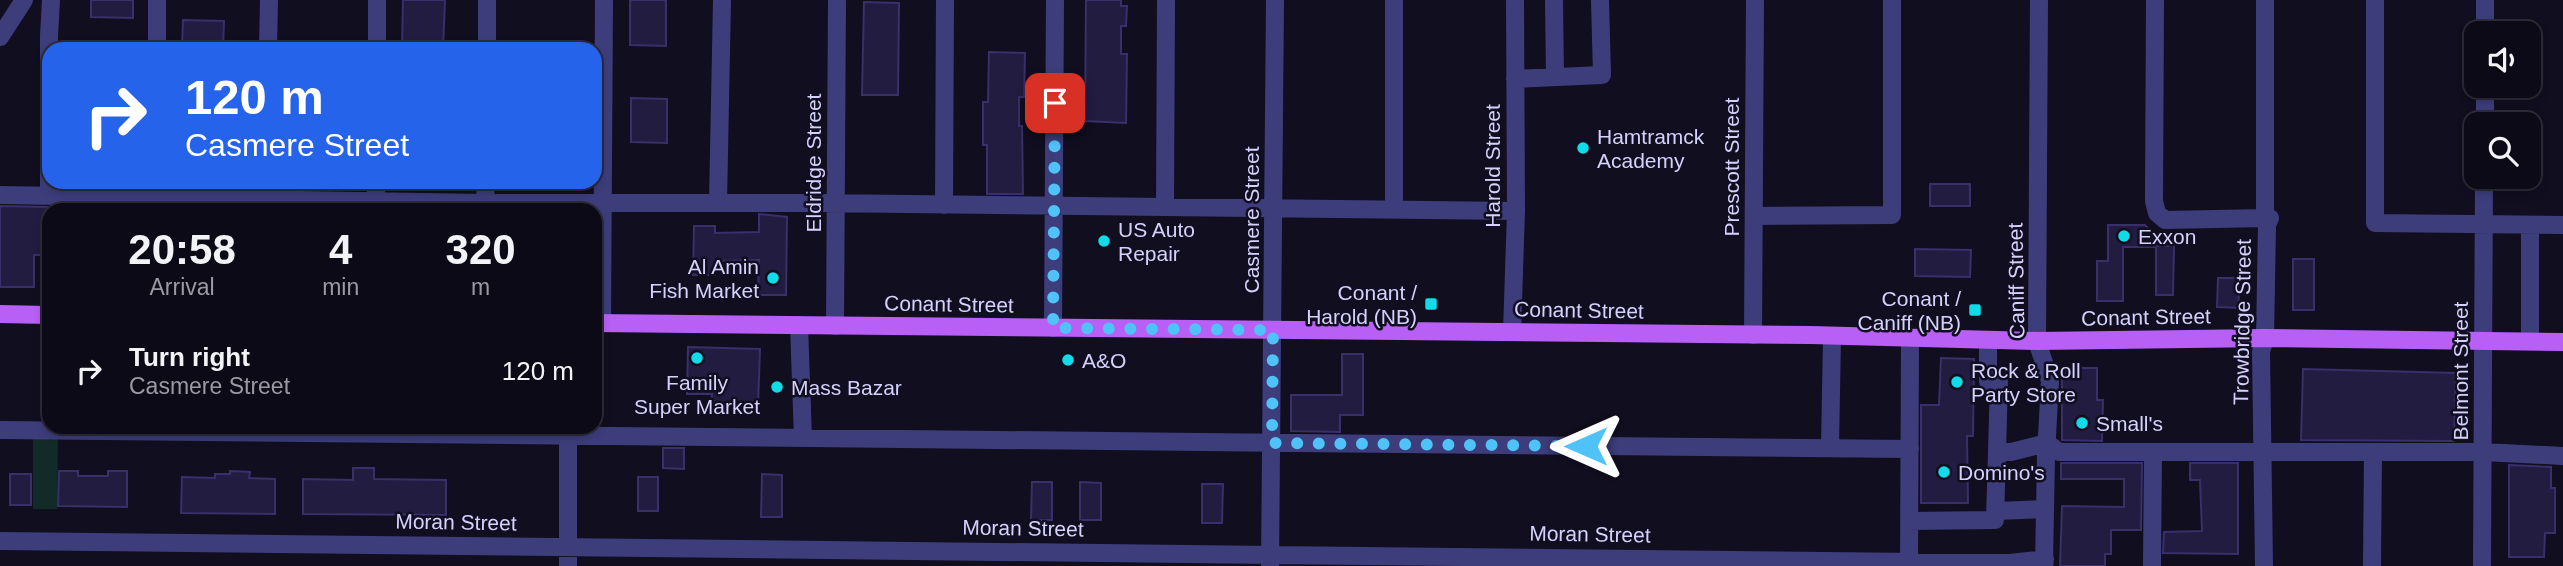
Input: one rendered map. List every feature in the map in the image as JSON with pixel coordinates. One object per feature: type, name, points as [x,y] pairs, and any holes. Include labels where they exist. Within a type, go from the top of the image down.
[{"type":"main road","points":[[0,314],[42,316]]},
{"type":"main road","name":"Conant Street","points":[[602,323],[1754,335],[2037,341],[2265,338],[2563,342]]},
{"type":"street","points":[[0,37],[24,0]]},
{"type":"street","points":[[49,42],[51,0]]},
{"type":"street","points":[[157,0],[157,42]]},
{"type":"street","points":[[268,42],[269,0]]},
{"type":"street","points":[[377,0],[377,42]]},
{"type":"street","points":[[487,0],[487,42]]},
{"type":"street","points":[[602,228],[604,0]]},
{"type":"street","points":[[719,203],[722,0]]},
{"type":"street","name":"Eldridge Street","points":[[835,326],[837,0]]},
{"type":"street","points":[[944,205],[945,0]]},
{"type":"street","points":[[1053,328],[1055,0]]},
{"type":"street","points":[[1165,206],[1166,0]]},
{"type":"street","name":"Casmere Street","points":[[1270,560],[1275,0]]},
{"type":"street","points":[[1394,0],[1394,209]]},
{"type":"street","name":"Harold Street","points":[[1512,332],[1516,211],[1515,0]]},
{"type":"street","points":[[1554,0],[1555,77]]},
{"type":"street","points":[[1515,79],[1602,75],[1600,0]]},
{"type":"street","name":"Prescott Street","points":[[1754,335],[1755,0]]},
{"type":"street","points":[[1754,216],[1892,215],[1892,0]]},
{"type":"street","name":"Caniff Street","points":[[2039,0],[2037,341],[2050,381],[2044,564]]},
{"type":"street","points":[[2155,0],[2154,201],[2157,213],[2165,220],[2265,218]]},
{"type":"street","name":"Trowbridge Street","points":[[2264,566],[2261,352],[2265,338],[2267,225],[2270,218],[2265,218],[2265,0]]},
{"type":"street","points":[[2375,0],[2375,223],[2563,225]]},
{"type":"street","points":[[2485,0],[2485,21]]},
{"type":"street","points":[[49,189],[49,196]]},
{"type":"street","points":[[485,203],[486,189]]},
{"type":"street","name":"Belmont Street","points":[[2482,566],[2484,189]]},
{"type":"street","points":[[0,195],[156,196],[267,191],[360,203]]},
{"type":"street","points":[[603,204],[1165,206],[1516,211]]},
{"type":"street","points":[[2530,225],[2530,341]]},
{"type":"street","points":[[799,325],[803,439]]},
{"type":"street","points":[[1830,448],[1832,336]]},
{"type":"street","points":[[1909,564],[1910,338]]},
{"type":"street","points":[[1909,521],[1995,520],[1999,382],[1988,382],[1987,340]]},
{"type":"street","points":[[0,430],[42,430]]},
{"type":"street","points":[[602,433],[803,439],[1910,449]]},
{"type":"street","points":[[568,434],[568,566]]},
{"type":"street","points":[[1997,452],[2011,452],[2047,443],[2059,452],[2483,452],[2563,456]]},
{"type":"street","points":[[2152,566],[2153,452]]},
{"type":"street","points":[[2372,566],[2373,452]]},
{"type":"street","points":[[1996,511],[2045,509]]},
{"type":"street","name":"Moran Street","points":[[0,541],[568,546],[1270,560],[2044,564]]},
{"type":"green space","points":[[33,437],[58,438],[57,509],[33,509]]},
{"type":"building","points":[[91,0],[133,0],[133,18],[91,17]]},
{"type":"building","points":[[403,0],[445,0],[443,42],[402,42]]},
{"type":"building","points":[[630,0],[666,0],[666,46],[630,45]]},
{"type":"building","points":[[1086,0],[1121,0],[1121,6],[1127,6],[1126,26],[1121,26],[1121,54],[1127,54],[1126,123],[1085,121]]},
{"type":"building","points":[[864,2],[899,3],[898,95],[862,95]]},
{"type":"building","points":[[183,20],[224,21],[223,42],[182,42]]},
{"type":"building","points":[[989,52],[1025,53],[1024,97],[1019,97],[1023,194],[987,194],[987,145],[983,145],[983,102],[988,102]]},
{"type":"building","points":[[631,98],[667,99],[667,143],[631,142]]},
{"type":"building","points":[[1930,184],[1970,184],[1970,206],[1930,206]]},
{"type":"building","points":[[0,206],[42,207],[42,255],[34,255],[34,287],[0,287]]},
{"type":"building","points":[[759,214],[787,217],[786,295],[758,295],[759,260],[715,261],[715,275],[693,275],[694,226],[715,226],[715,233],[759,232]]},
{"type":"building","points":[[2108,225],[2145,225],[2156,237],[2156,247],[2123,247],[2123,301],[2097,301],[2097,261],[2108,261]]},
{"type":"building","points":[[2156,246],[2174,246],[2173,295],[2156,295]]},
{"type":"building","points":[[1915,249],[1971,250],[1970,277],[1915,276]]},
{"type":"building","points":[[2293,259],[2314,259],[2314,310],[2293,310]]},
{"type":"building","points":[[2218,278],[2238,278],[2239,308],[2217,307]]},
{"type":"building","points":[[688,347],[760,349],[758,406],[711,405],[712,394],[687,394]]},
{"type":"building","points":[[1342,354],[1363,354],[1363,415],[1340,415],[1340,432],[1291,431],[1291,395],[1342,395]]},
{"type":"building","points":[[1941,358],[1974,359],[1973,436],[1967,436],[1968,503],[1921,503],[1921,405],[1939,405]]},
{"type":"building","name":"Small's","points":[[2070,368],[2097,368],[2097,400],[2103,400],[2102,441],[2062,440],[2062,372]]},
{"type":"building","points":[[2303,369],[2456,373],[2454,441],[2301,440]]},
{"type":"building","points":[[663,448],[684,448],[684,469],[663,468]]},
{"type":"building","points":[[2061,463],[2142,463],[2141,530],[2111,530],[2111,554],[2105,554],[2105,566],[2060,566],[2062,506],[2124,507],[2124,479],[2061,479]]},
{"type":"building","points":[[2190,463],[2238,463],[2238,554],[2163,553],[2164,532],[2202,531],[2200,480],[2190,480]]},
{"type":"building","points":[[2509,465],[2551,467],[2551,488],[2555,488],[2555,533],[2545,533],[2544,557],[2509,557]]},
{"type":"building","points":[[353,468],[374,468],[374,479],[446,480],[446,515],[303,514],[303,479],[353,480]]},
{"type":"building","points":[[59,471],[78,471],[78,476],[108,476],[108,471],[127,471],[127,507],[58,506]]},
{"type":"building","points":[[230,471],[250,472],[249,478],[275,479],[275,514],[181,513],[182,477],[215,478],[215,474],[230,474]]},
{"type":"building","points":[[10,474],[31,474],[31,505],[10,505]]},
{"type":"building","points":[[762,474],[782,475],[782,517],[761,517]]},
{"type":"building","points":[[638,477],[658,477],[658,511],[638,511]]},
{"type":"building","points":[[1032,482],[1052,482],[1052,520],[1031,520]]},
{"type":"building","points":[[1080,482],[1101,483],[1101,520],[1080,520]]},
{"type":"building","points":[[1202,484],[1223,484],[1222,523],[1202,523]]},
{"type":"place","name":"Hamtramck Academy","points":[[1583,148]]},
{"type":"place","name":"Exxon","points":[[2124,236]]},
{"type":"place","name":"US Auto Repair","points":[[1104,241]]},
{"type":"place","name":"Al Amin Fish Market","points":[[773,278]]},
{"type":"place","name":"Conant / Harold (NB)","points":[[1431,304]]},
{"type":"place","name":"Conant / Caniff (NB)","points":[[1975,310]]},
{"type":"place","name":"Family Super Market","points":[[697,358]]},
{"type":"place","name":"A&O","points":[[1068,360]]},
{"type":"place","name":"Rock & Roll Party Store","points":[[1957,382]]},
{"type":"place","name":"Mass Bazar","points":[[777,387]]},
{"type":"place","name":"Small's","points":[[2082,423]]},
{"type":"place","name":"Domino's","points":[[1944,472]]},
{"type":"route","points":[[1055,103],[1053,328],[1273,330],[1272,443],[1586,446]]}]
